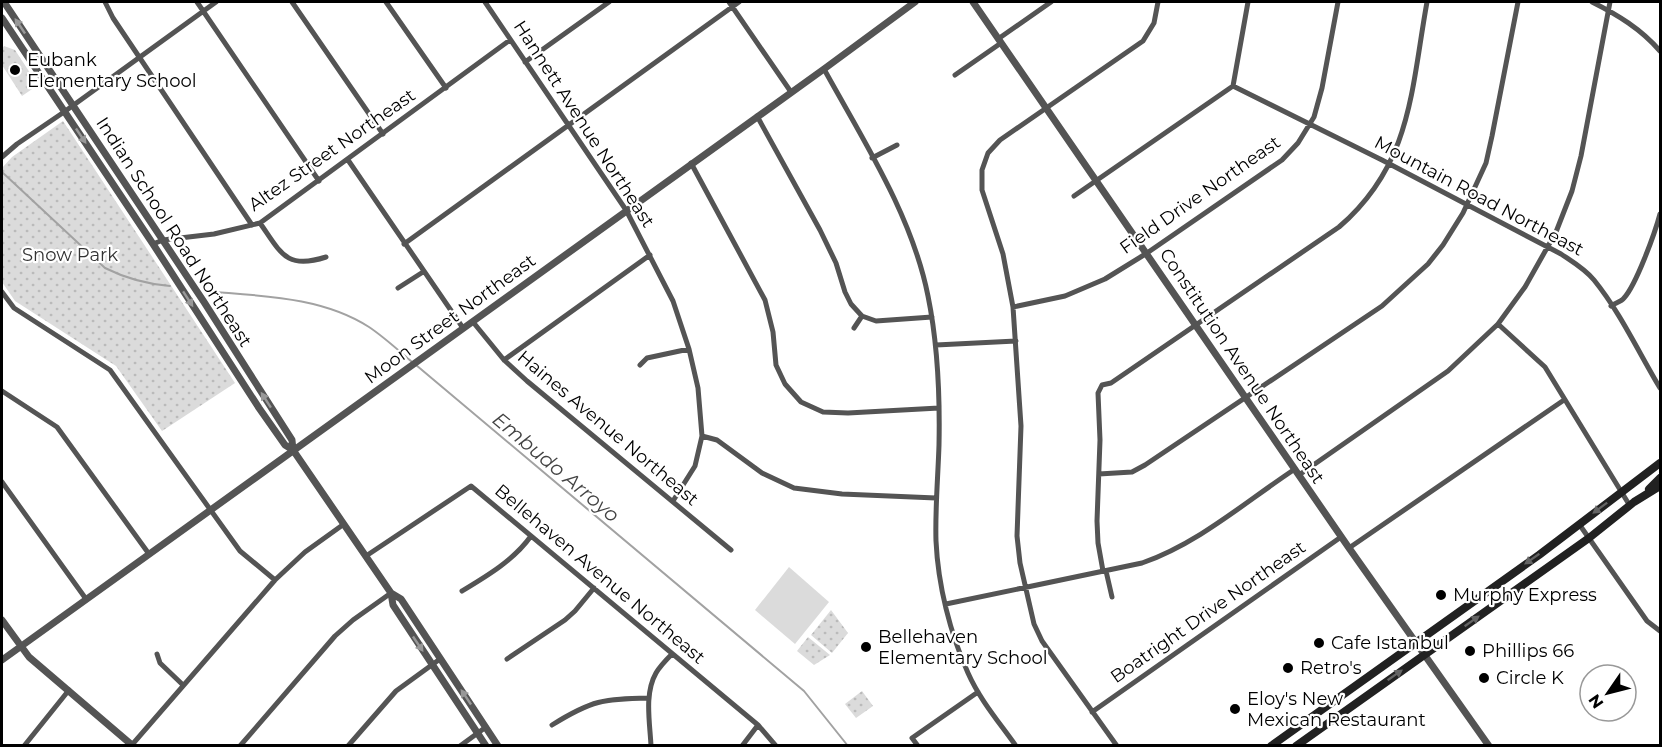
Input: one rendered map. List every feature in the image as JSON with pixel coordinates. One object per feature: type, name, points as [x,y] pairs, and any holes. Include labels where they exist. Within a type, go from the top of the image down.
[{"type":"main road","points":[[1271,746],[1660,463]]},
{"type":"main road","points":[[1296,746],[1589,538],[1660,478]]},
{"type":"main road","points":[[1632,504],[1660,486]]},
{"type":"street","name":"Indian School Road Northeast","points":[[3,2],[163,240],[292,440],[293,450]]},
{"type":"street","points":[[105,2],[113,18],[252,225]]},
{"type":"street","points":[[197,2],[319,181]]},
{"type":"street","points":[[2,157],[216,2]]},
{"type":"street","points":[[292,2],[383,134]]},
{"type":"street","points":[[386,2],[446,88]]},
{"type":"street","name":"Hannett Avenue Northeast","points":[[485,2],[626,210],[673,301],[689,349],[698,388],[702,436],[695,466],[673,501]]},
{"type":"street","points":[[525,62],[609,2]]},
{"type":"street","points":[[404,244],[568,127],[731,4],[739,2]]},
{"type":"street","name":"Moon Street Northeast","points":[[2,660],[915,2]]},
{"type":"street","name":"Constitution Avenue Northeast","points":[[973,2],[1341,537],[1489,746]]},
{"type":"street","points":[[955,75],[1051,2]]},
{"type":"street","points":[[1117,746],[1042,641],[1034,624],[1017,536],[1021,426],[1013,307],[1003,254],[981,190],[982,170],[988,153],[1000,140],[1143,41],[1154,23],[1158,2]]},
{"type":"street","points":[[1074,196],[1233,86],[1248,2]]},
{"type":"street","name":"Field Drive Northeast","points":[[1013,307],[1065,296],[1105,279],[1282,159],[1298,143],[1311,124],[1322,88],[1338,2]]},
{"type":"street","points":[[1112,597],[1098,543],[1096,521],[1099,474],[1098,393],[1102,385],[1111,383],[1339,227],[1363,204],[1382,179],[1405,127],[1427,2]]},
{"type":"street","points":[[1099,474],[1132,471],[1145,465],[1382,306],[1428,264],[1467,205],[1486,163],[1518,2]]},
{"type":"street","points":[[1592,2],[1629,22],[1649,38],[1660,51]]},
{"type":"street","points":[[946,604],[1142,563],[1162,556],[1189,542],[1448,371],[1498,324],[1526,286],[1549,248],[1572,191],[1581,156],[1610,2]]},
{"type":"street","points":[[731,4],[790,92]]},
{"type":"street","name":"Indian School Road Northeast","points":[[2,18],[285,445],[293,450],[391,593],[393,605],[486,746]]},
{"type":"street","name":"Altez Street Northeast","points":[[153,244],[163,240],[214,234],[260,224],[510,40]]},
{"type":"street","points":[[824,69],[898,208],[918,254],[936,345],[939,408],[937,546],[946,604],[962,660],[978,692],[1016,746]]},
{"type":"street","name":"Mountain Road Northeast","points":[[1233,86],[1390,164],[1580,266],[1594,280],[1660,388]]},
{"type":"street","points":[[757,116],[820,230],[852,304],[862,315],[876,321],[932,317]]},
{"type":"street","points":[[872,158],[897,145]]},
{"type":"street","points":[[348,160],[463,328]]},
{"type":"street","points":[[691,164],[765,300],[773,332],[776,365],[785,384],[801,402],[822,412],[848,413],[939,408]]},
{"type":"street","points":[[1611,306],[1623,300],[1630,289],[1660,218]]},
{"type":"street","points":[[260,224],[282,254],[291,260],[312,262],[326,257]]},
{"type":"street","points":[[504,360],[650,255]]},
{"type":"street","points":[[398,288],[423,272]]},
{"type":"street","points":[[2,292],[14,308],[110,370],[240,551],[275,579]]},
{"type":"street","points":[[854,328],[862,315]]},
{"type":"street","name":"Haines Avenue Northeast","points":[[472,322],[504,360],[527,381],[731,550]]},
{"type":"street","points":[[1498,324],[1545,367],[1621,492],[1632,504]]},
{"type":"street","points":[[936,345],[1016,341]]},
{"type":"street","points":[[640,365],[646,358],[689,349]]},
{"type":"street","points":[[2,391],[57,427],[148,554]]},
{"type":"street","points":[[1349,548],[1564,400]]},
{"type":"street","points":[[702,436],[717,440],[762,473],[794,488],[842,494],[936,498]]},
{"type":"street","points":[[2,482],[87,599]]},
{"type":"street","name":"Bellehaven Avenue Northeast","points":[[366,556],[471,486],[758,725],[776,746]]},
{"type":"street","points":[[1579,524],[1647,621],[1660,631]]},
{"type":"street","points":[[2,620],[29,657],[132,745],[275,579],[305,552],[344,525]]},
{"type":"street","points":[[462,591],[510,559],[522,549],[531,536]]},
{"type":"street","name":"Boatright Drive Northeast","points":[[1092,712],[1341,537]]},
{"type":"street","points":[[507,658],[565,620],[594,588]]},
{"type":"street","name":"Indian School Road Northeast","points":[[391,593],[401,599],[498,746]]},
{"type":"street","points":[[240,746],[335,636],[391,593]]},
{"type":"street","points":[[157,654],[160,663],[183,685]]},
{"type":"street","points":[[651,746],[649,698],[651,686],[656,673],[672,654]]},
{"type":"street","points":[[348,746],[396,691],[440,659]]},
{"type":"street","points":[[24,746],[69,690]]},
{"type":"street","points":[[918,746],[912,738],[978,692]]},
{"type":"street","points":[[552,725],[593,702],[649,698]]},
{"type":"street","points":[[742,746],[758,725]]},
{"type":"street","points":[[460,746],[486,727]]},
{"type":"green space","points":[[4,46],[15,50],[38,85],[22,96],[2,65]]},
{"type":"green space","name":"Snow Park","points":[[63,121],[235,383],[162,431],[116,366],[15,301],[2,282],[2,168],[12,157]]},
{"type":"green space","points":[[789,567],[829,602],[795,644],[755,610]]},
{"type":"green space","points":[[831,610],[848,633],[832,653],[811,635]]},
{"type":"green space","points":[[808,637],[830,655],[814,665],[797,651]]},
{"type":"green space","points":[[862,691],[873,706],[856,718],[845,704]]},
{"type":"waterway","name":"Embudo Arroyo","points":[[2,172],[105,268],[137,280],[170,286]]},
{"type":"waterway","name":"Embudo Arroyo","points":[[204,291],[268,296],[331,309],[369,327],[412,362]]},
{"type":"waterway","name":"Embudo Arroyo","points":[[416,365],[804,691],[848,746]]},
{"type":"place","name":"Eubank Elementary School","points":[[15,70]]},
{"type":"place","name":"Murphy Express","points":[[1441,595]]},
{"type":"place","name":"Cafe Istanbul","points":[[1319,643]]},
{"type":"place","name":"Bellehaven Elementary School","points":[[866,647]]},
{"type":"place","name":"Phillips 66","points":[[1470,651]]},
{"type":"place","name":"Retro's","points":[[1288,668]]},
{"type":"place","name":"Circle K","points":[[1484,678]]},
{"type":"place","name":"Eloy's New Mexican Restaurant","points":[[1235,709]]}]
